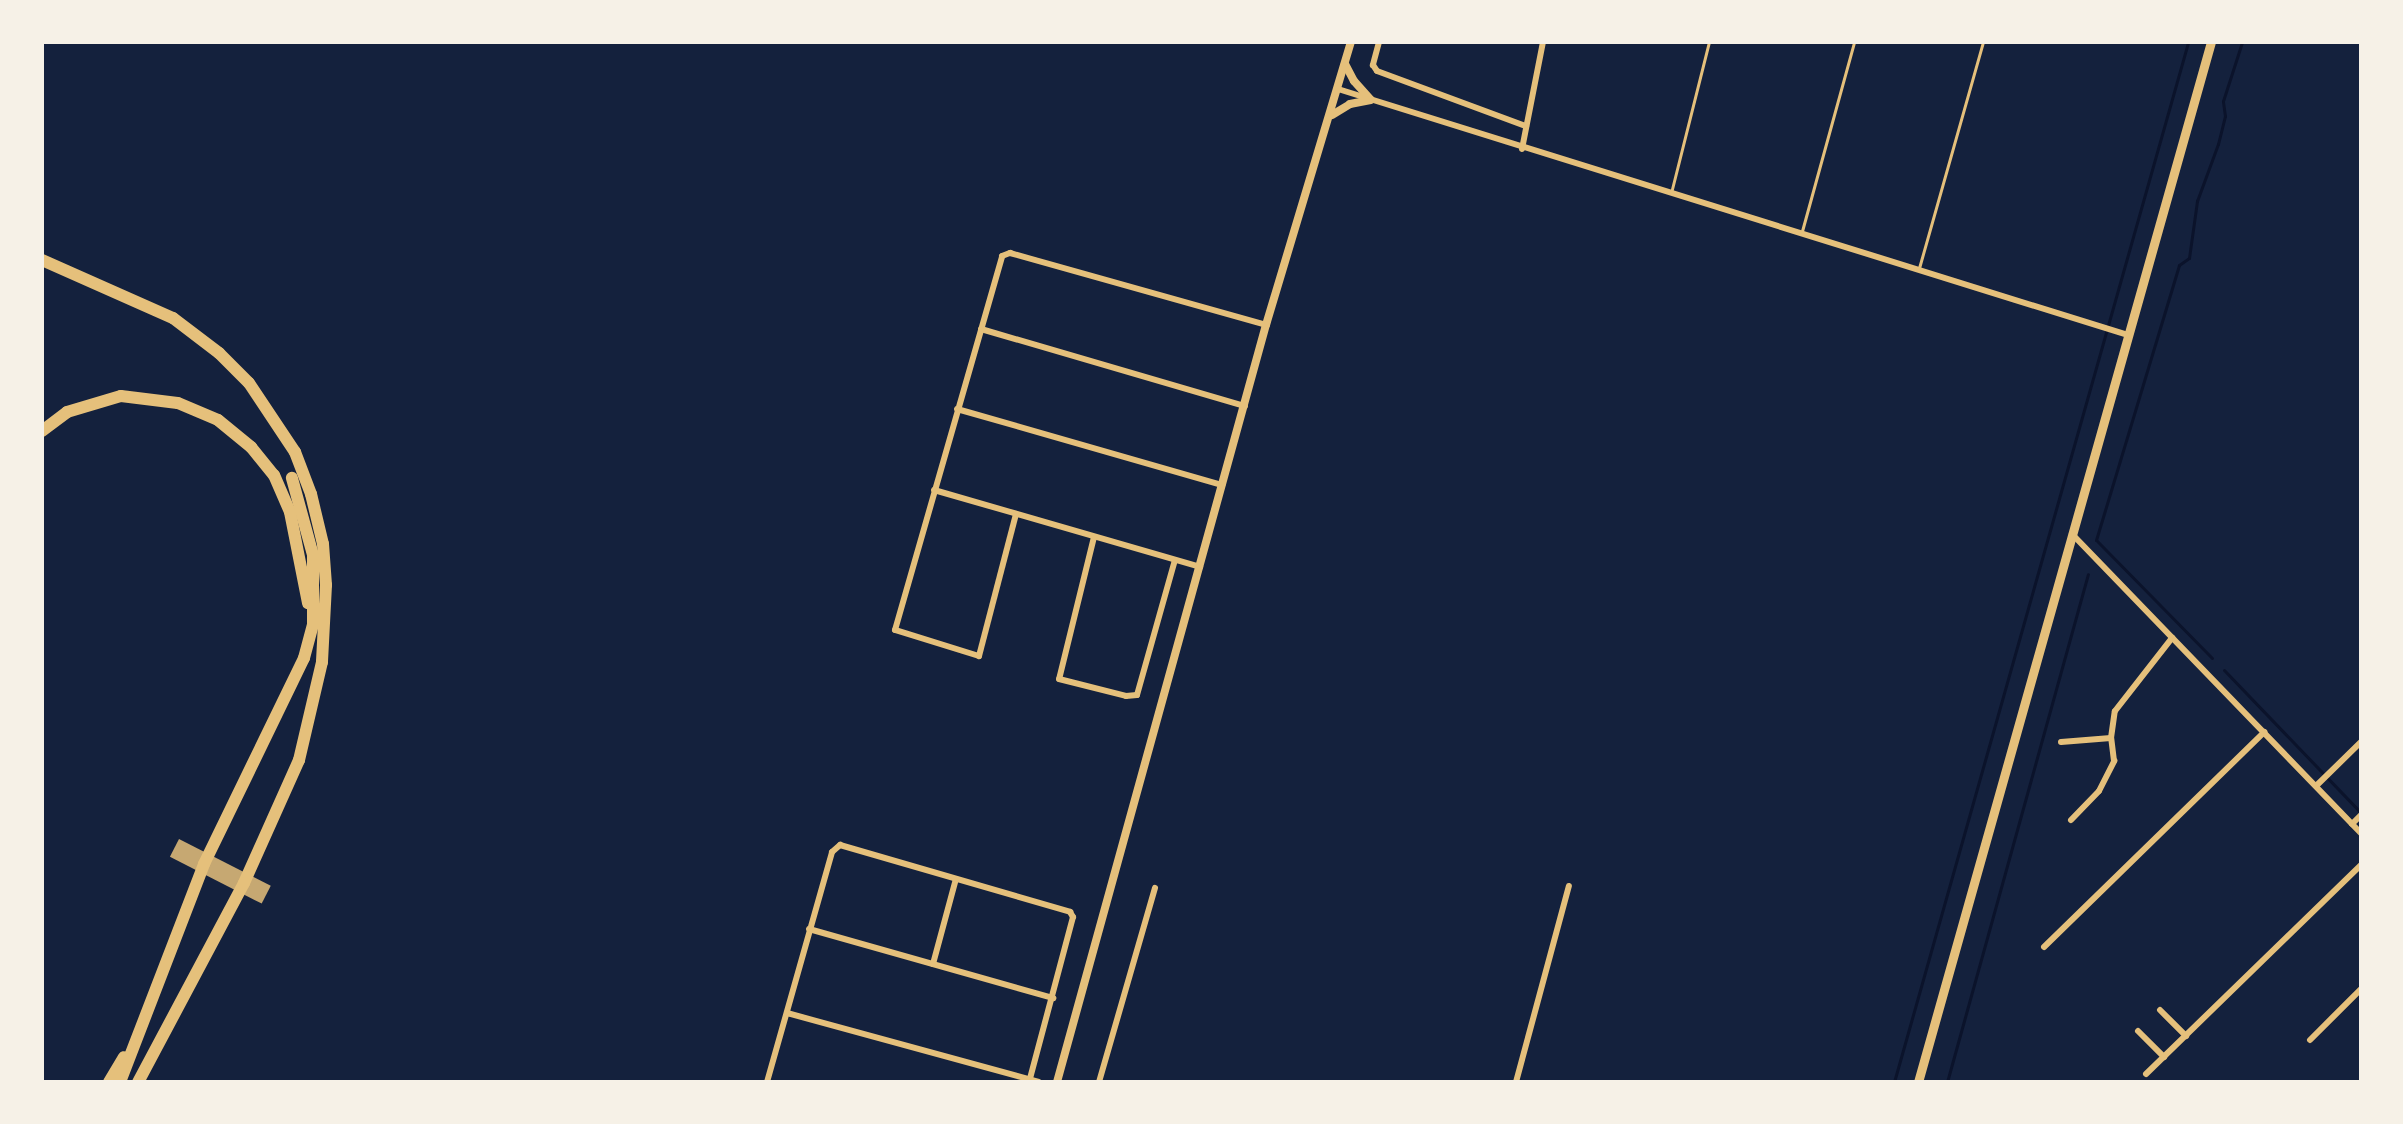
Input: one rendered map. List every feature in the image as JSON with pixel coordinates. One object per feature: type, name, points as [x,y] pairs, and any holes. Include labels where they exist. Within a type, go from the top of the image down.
[{"type":"highway","points":[[42,260],[161,311],[198,336],[263,400],[295,452],[311,494],[323,544],[326,585],[318,691],[299,760],[244,883],[139,1082]]},
{"type":"highway","points":[[42,431],[67,412],[121,396],[197,408],[237,433],[274,475],[290,512],[311,630]]},
{"type":"highway","points":[[120,1082],[204,864],[286,701],[311,630],[313,555],[292,478]]},
{"type":"highway","points":[[109,1082],[144,1021]]},
{"type":"main road","points":[[1918,1082],[2211,42]]},
{"type":"street","points":[[1057,1082],[1266,325],[1331,117],[1351,42]]},
{"type":"street","points":[[1379,42],[1373,65],[1377,71],[1526,126]]},
{"type":"street","points":[[1522,149],[1543,42]]},
{"type":"street","points":[[1345,64],[1358,87],[1371,100]]},
{"type":"street","points":[[1338,89],[1522,149],[1802,231],[2128,335]]},
{"type":"street","points":[[1331,117],[1350,104],[1371,100]]},
{"type":"street","points":[[1016,514],[979,656],[900,633],[895,627],[1005,254],[1266,325]]},
{"type":"street","points":[[981,329],[1245,406]]},
{"type":"street","points":[[957,409],[1222,485]]},
{"type":"street","points":[[934,490],[1200,567]]},
{"type":"street","points":[[2072,534],[2264,732],[2357,819],[2361,833]]},
{"type":"street","points":[[1094,537],[1059,679],[1126,696],[1134,697],[1138,693],[1175,560]]},
{"type":"street","points":[[2071,820],[2099,791],[2114,761],[2111,738],[2115,711],[2172,638]]},
{"type":"street","points":[[2044,947],[2264,732]]},
{"type":"street","points":[[2061,742],[2111,738]]},
{"type":"street","points":[[2318,784],[2361,742]]},
{"type":"street","points":[[767,1082],[832,852],[840,845],[1070,912],[1073,917],[1030,1079]]},
{"type":"street","points":[[2146,1074],[2361,865]]},
{"type":"street","points":[[933,964],[956,879]]},
{"type":"street","points":[[1516,1082],[1569,886]]},
{"type":"street","points":[[1099,1082],[1155,888]]},
{"type":"street","points":[[809,929],[1053,998]]},
{"type":"street","points":[[2310,1040],[2361,989]]},
{"type":"street","points":[[2160,1010],[2186,1036]]},
{"type":"street","points":[[787,1013],[1039,1082]]},
{"type":"street","points":[[2138,1031],[2164,1057]]},
{"type":"lane","points":[[1671,193],[1709,42]]},
{"type":"lane","points":[[1802,231],[1854,42]]},
{"type":"lane","points":[[1919,268],[1983,42]]},
{"type":"building","points":[[179,839],[271,886],[262,904],[170,857]]},
{"type":"waterway","points":[[1894,1082],[2188,42]]},
{"type":"waterway","points":[[2212,658],[2096,540],[2179,265],[2189,258],[2197,201],[2218,144],[2225,116],[2223,101],[2242,42]]},
{"type":"waterway","points":[[1947,1082],[2088,574]]},
{"type":"waterway","points":[[2224,670],[2361,813]]}]
